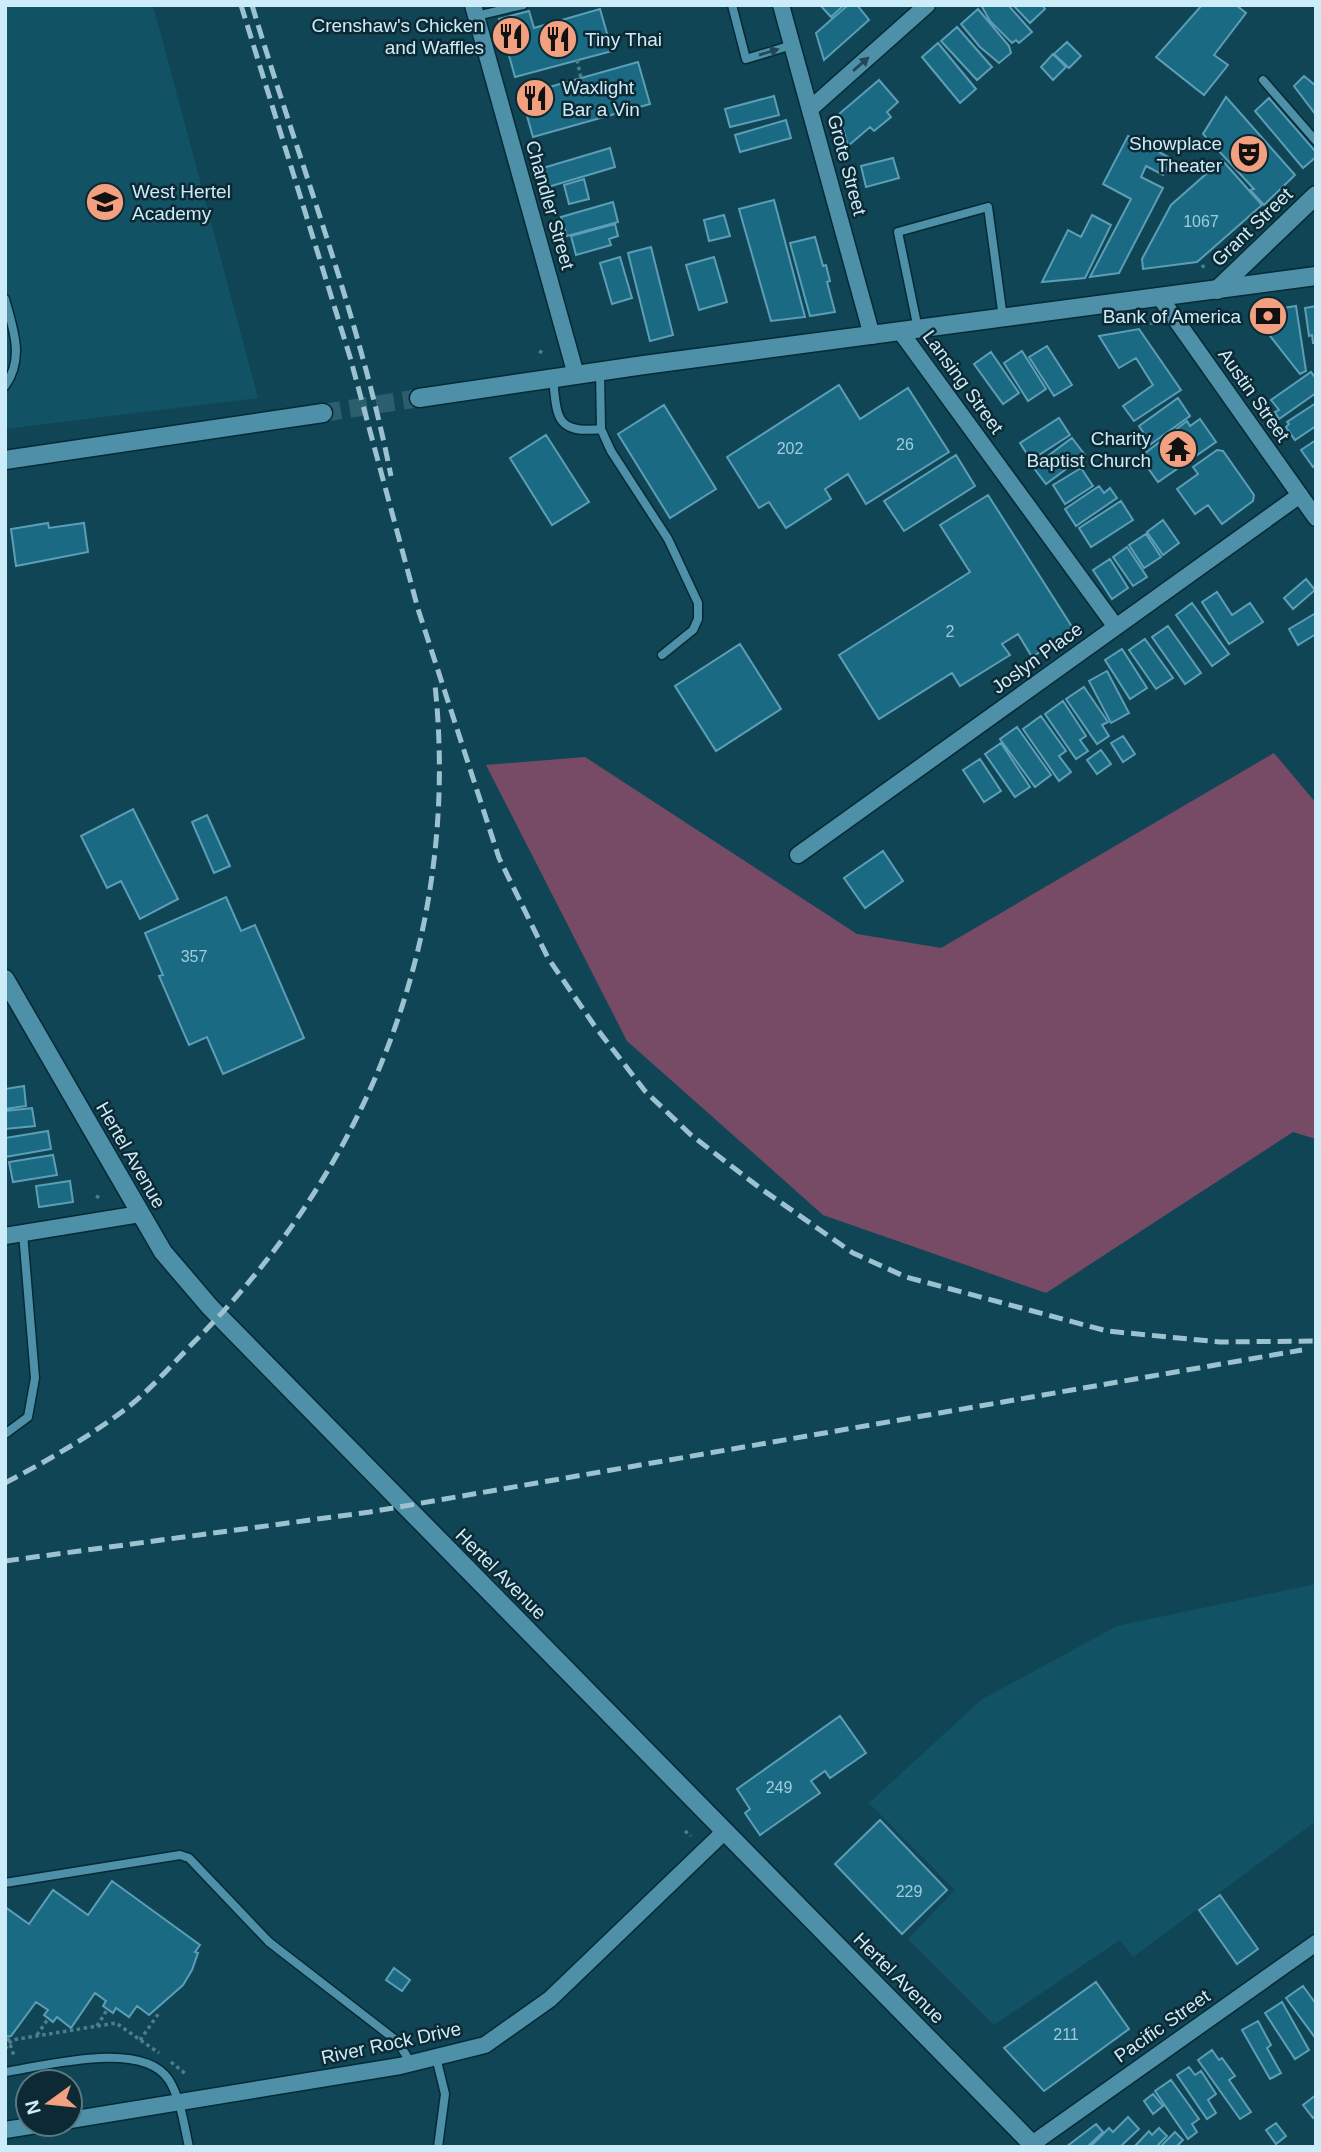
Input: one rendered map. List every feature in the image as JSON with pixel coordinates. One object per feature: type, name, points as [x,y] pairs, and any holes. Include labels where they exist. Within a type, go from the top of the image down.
[{"type":"street","name":"Grote Street","points":[[781,5],[872,336]]},
{"type":"street","points":[[810,109],[927,5]]},
{"type":"street","name":"Chandler Street","points":[[475,11],[576,375]]},
{"type":"street","name":"Grant Street","points":[[1217,290],[1316,195]]},
{"type":"street","points":[[419,398],[1316,276]]},
{"type":"street","name":"Austin Street","points":[[1159,296],[1316,518]]},
{"type":"street","name":"Lansing Street","points":[[909,330],[1116,627]]},
{"type":"street","points":[[5,460],[323,413]]},
{"type":"street","name":"Joslyn Place","points":[[798,855],[1300,495]]},
{"type":"street","name":"Hertel Avenue","points":[[5,979],[163,1252],[210,1307],[1034,2145]]},
{"type":"street","points":[[5,1236],[140,1214]]},
{"type":"street","name":"River Rock Drive","points":[[84,2118],[411,2064],[485,2045],[550,1999],[725,1831]]},
{"type":"street","name":"Pacific Street","points":[[1034,2145],[1316,1943]]},
{"type":"lane","points":[[475,11],[523,5]]},
{"type":"lane","points":[[732,5],[746,59],[792,45]]},
{"type":"lane","points":[[1263,80],[1316,141]]},
{"type":"lane","points":[[909,330],[898,232],[988,207],[1003,318]]},
{"type":"lane","points":[[5,299],[17,344],[12,376],[5,386]]},
{"type":"lane","points":[[600,372],[601,429],[611,451],[668,540],[698,603],[698,619],[693,630],[662,655]]},
{"type":"lane","points":[[552,379],[558,418],[568,428],[579,431],[601,429]]},
{"type":"lane","points":[[5,1434],[28,1417],[35,1378],[23,1233]]},
{"type":"lane","points":[[5,1883],[180,1855],[189,1858],[270,1942],[397,2041],[411,2064]]},
{"type":"lane","points":[[5,2072],[126,2056],[168,2078],[179,2103],[189,2147]]},
{"type":"lane","points":[[436,2057],[445,2094],[438,2147]]},
{"type":"path","points":[[577,60],[581,78]]},
{"type":"path","points":[[1143,324],[1153,323]]},
{"type":"path","points":[[96,1196],[102,1199]]},
{"type":"path","points":[[685,1831],[691,1836]]},
{"type":"path","points":[[96,2026],[107,2010]]},
{"type":"path","points":[[140,2040],[159,2013]]},
{"type":"path","points":[[36,2036],[48,2019]]},
{"type":"path","points":[[10,2039],[116,2023],[187,2075]]},
{"type":"path","points":[[5,2049],[10,2039]]},
{"type":"path","points":[[10,2039],[14,2056]]},
{"type":"shaded area","name":"West Hertel Academy","points":[[5,5],[153,5],[258,398],[5,429]]},
{"type":"shaded area","points":[[1274,753],[1316,803],[1316,1139],[1293,1132],[1046,1293],[823,1215],[627,1041],[486,765],[585,757],[857,934],[941,948]]},
{"type":"shaded area","points":[[1316,1584],[1316,1821],[1133,1957],[1120,1940],[994,2025],[908,1939],[955,1890],[869,1803],[981,1700],[1117,1626]]},
{"type":"building","points":[[820,5],[844,5],[831,17]]},
{"type":"building","points":[[848,5],[857,5],[869,20],[824,60],[816,33]]},
{"type":"building","points":[[981,5],[1008,5],[1032,32],[1019,43],[1016,40],[1012,43],[990,21]]},
{"type":"building","points":[[1013,5],[1042,5],[1045,9],[1030,23]]},
{"type":"building","points":[[1202,5],[1236,5],[1246,13],[1214,55],[1228,65],[1204,95],[1156,57]]},
{"type":"building","points":[[600,9],[612,51],[515,77],[499,19],[529,11],[534,28]]},
{"type":"building","points":[[978,9],[1009,46],[1011,53],[999,63],[980,47],[961,24]]},
{"type":"building","points":[[957,27],[992,67],[977,80],[941,41]]},
{"type":"building","points":[[1067,42],[1081,56],[1069,68],[1054,54]]},
{"type":"building","points":[[938,43],[976,89],[960,103],[922,57]]},
{"type":"building","points":[[1053,54],[1066,67],[1053,80],[1041,67]]},
{"type":"building","points":[[638,62],[650,104],[533,137],[521,95]]},
{"type":"building","points":[[1304,76],[1316,86],[1316,115],[1294,86]]},
{"type":"building","points":[[879,80],[898,102],[887,112],[891,117],[874,131],[870,127],[848,146],[839,114]]},
{"type":"building","points":[[774,96],[779,115],[730,127],[725,109]]},
{"type":"building","name":"Showplace Theater","points":[[1226,97],[1295,175],[1264,205],[1250,190],[1254,189],[1203,134]]},
{"type":"building","points":[[1269,98],[1316,152],[1316,157],[1303,168],[1255,111]]},
{"type":"building","points":[[786,120],[791,138],[740,152],[735,135]]},
{"type":"building","points":[[1128,136],[1172,159],[1163,175],[1146,166],[1141,177],[1163,188],[1119,273],[1090,277],[1131,199],[1103,184]]},
{"type":"building","points":[[610,148],[615,167],[548,187],[543,168]]},
{"type":"building","points":[[893,158],[899,178],[866,187],[861,166]]},
{"type":"building","points":[[1222,160],[1262,205],[1197,262],[1143,269],[1142,259],[1171,205]]},
{"type":"building","points":[[584,179],[589,199],[569,204],[564,185]]},
{"type":"building","points":[[774,200],[805,317],[771,321],[739,209]]},
{"type":"building","points":[[613,202],[618,222],[567,236],[561,217]]},
{"type":"building","points":[[724,215],[730,236],[709,241],[704,220]]},
{"type":"building","points":[[1092,215],[1111,225],[1085,278],[1042,282],[1068,230],[1081,237]]},
{"type":"building","points":[[615,224],[618,236],[609,239],[611,245],[576,255],[571,236]]},
{"type":"building","points":[[815,237],[823,266],[826,265],[830,281],[827,282],[835,312],[810,316],[790,243]]},
{"type":"building","points":[[651,247],[673,335],[650,341],[628,253]]},
{"type":"building","points":[[620,257],[632,298],[612,304],[600,263]]},
{"type":"building","points":[[714,257],[727,302],[699,310],[686,265]]},
{"type":"building","points":[[1296,306],[1306,371],[1300,374],[1252,313]]},
{"type":"building","points":[[1316,306],[1316,343],[1313,343],[1312,335],[1309,336],[1305,308]]},
{"type":"building","points":[[1139,329],[1181,390],[1134,421],[1123,406],[1153,385],[1136,358],[1119,368],[1099,336]]},
{"type":"building","points":[[1047,346],[1072,385],[1054,396],[1029,357]]},
{"type":"building","points":[[1022,351],[1046,389],[1028,401],[1004,363]]},
{"type":"building","points":[[991,352],[1019,393],[1003,404],[974,364]]},
{"type":"building","points":[[1311,372],[1316,379],[1316,393],[1279,419],[1275,412],[1279,410],[1271,400]]},
{"type":"building","points":[[839,385],[860,419],[908,388],[949,452],[866,504],[848,474],[825,489],[831,499],[786,528],[769,502],[759,508],[727,457]]},
{"type":"building","points":[[1178,398],[1190,416],[1151,444],[1139,426]]},
{"type":"building","points":[[1316,403],[1316,426],[1295,440],[1286,427],[1289,424],[1287,422]]},
{"type":"building","points":[[664,405],[716,489],[670,518],[618,434]]},
{"type":"building","points":[[1059,418],[1070,435],[1031,460],[1020,443]]},
{"type":"building","name":"Charity Baptist Church","points":[[1200,419],[1216,442],[1158,482],[1140,457],[1187,421],[1190,426]]},
{"type":"building","points":[[546,435],[589,502],[552,525],[510,458]]},
{"type":"building","points":[[1072,438],[1085,455],[1046,484],[1033,467]]},
{"type":"building","points":[[1316,440],[1316,464],[1313,467],[1301,450]]},
{"type":"building","points":[[1217,450],[1223,451],[1254,495],[1253,501],[1222,524],[1208,505],[1195,514],[1177,489],[1198,474],[1193,467]]},
{"type":"building","points":[[956,455],[975,486],[904,531],[884,501]]},
{"type":"building","points":[[1081,468],[1093,486],[1065,504],[1053,485]]},
{"type":"building","points":[[1099,486],[1104,493],[1110,488],[1117,498],[1076,526],[1065,509]]},
{"type":"building","points":[[988,495],[1074,630],[1032,657],[1018,634],[1002,644],[1010,655],[960,686],[952,673],[879,719],[839,655],[970,572],[940,525]]},
{"type":"building","points":[[1121,501],[1133,520],[1091,547],[1079,528]]},
{"type":"building","points":[[1163,520],[1179,543],[1163,555],[1147,532]]},
{"type":"building","points":[[48,523],[49,528],[84,523],[88,552],[16,566],[11,529]]},
{"type":"building","points":[[1146,534],[1161,557],[1144,568],[1129,545]]},
{"type":"building","points":[[1127,547],[1147,577],[1133,586],[1113,557]]},
{"type":"building","points":[[1110,559],[1128,588],[1112,599],[1093,570]]},
{"type":"building","points":[[1306,579],[1315,590],[1293,609],[1284,598]]},
{"type":"building","points":[[1217,592],[1232,615],[1250,603],[1263,622],[1229,644],[1202,602]]},
{"type":"building","points":[[1192,603],[1229,654],[1212,666],[1176,615]]},
{"type":"building","points":[[1316,613],[1316,634],[1298,645],[1289,629]]},
{"type":"building","points":[[1168,626],[1201,673],[1185,684],[1152,637]]},
{"type":"building","points":[[1145,639],[1173,678],[1156,689],[1129,650]]},
{"type":"building","points":[[740,644],[781,709],[716,751],[675,686]]},
{"type":"building","points":[[1122,649],[1147,688],[1130,699],[1105,660]]},
{"type":"building","points":[[1107,671],[1129,713],[1111,723],[1089,681]]},
{"type":"building","points":[[1084,687],[1108,722],[1102,725],[1109,736],[1097,744],[1066,699]]},
{"type":"building","points":[[1063,701],[1086,736],[1080,740],[1088,751],[1076,759],[1045,714]]},
{"type":"building","points":[[1041,716],[1066,751],[1059,756],[1071,772],[1059,781],[1023,729]]},
{"type":"building","points":[[1017,727],[1051,775],[1035,787],[1000,739]]},
{"type":"building","points":[[1123,736],[1135,754],[1123,762],[1111,743]]},
{"type":"building","points":[[1001,743],[1030,787],[1015,797],[985,754]]},
{"type":"building","points":[[1101,750],[1111,764],[1097,774],[1087,760]]},
{"type":"building","points":[[980,759],[1001,791],[984,802],[963,770]]},
{"type":"building","points":[[133,809],[178,899],[140,919],[121,881],[107,888],[81,836]]},
{"type":"building","points":[[207,815],[230,866],[214,873],[192,822]]},
{"type":"building","points":[[883,851],[903,881],[865,908],[844,878]]},
{"type":"building","points":[[226,897],[241,931],[255,925],[304,1038],[223,1074],[207,1037],[189,1045],[159,976],[163,975],[145,933]]},
{"type":"building","points":[[24,1086],[26,1106],[5,1109],[5,1089]]},
{"type":"building","points":[[32,1108],[35,1126],[5,1129],[5,1111]]},
{"type":"building","points":[[48,1131],[51,1149],[5,1157],[5,1138]]},
{"type":"building","points":[[53,1155],[57,1175],[13,1182],[9,1162]]},
{"type":"building","points":[[70,1181],[73,1202],[39,1207],[36,1186]]},
{"type":"building","points":[[840,1716],[866,1753],[830,1778],[825,1771],[811,1781],[820,1793],[760,1835],[745,1813],[750,1809],[737,1789]]},
{"type":"building","points":[[880,1820],[947,1890],[902,1934],[835,1864]]},
{"type":"building","points":[[112,1881],[200,1945],[195,1952],[198,1953],[192,1970],[183,1985],[149,2015],[137,2006],[129,2017],[116,2008],[113,2013],[103,2006],[106,2001],[95,1993],[71,2028],[57,2017],[53,2022],[44,2015],[48,2010],[36,2002],[11,2036],[5,2037],[5,1907],[29,1924],[53,1890],[88,1915]]},
{"type":"building","points":[[1220,1895],[1258,1949],[1237,1964],[1199,1910]]},
{"type":"building","points":[[394,1968],[410,1980],[402,1991],[386,1980]]},
{"type":"building","points":[[1096,1982],[1129,2029],[1044,2091],[1004,2048]]},
{"type":"building","points":[[1303,1986],[1316,2004],[1316,2039],[1286,1998]]},
{"type":"building","points":[[1282,2002],[1309,2050],[1295,2059],[1265,2013]]},
{"type":"building","points":[[1258,2021],[1271,2045],[1267,2048],[1281,2073],[1270,2079],[1242,2030]]},
{"type":"building","points":[[1212,2050],[1219,2060],[1222,2058],[1235,2076],[1229,2080],[1251,2112],[1240,2119],[1198,2060]]},
{"type":"building","points":[[1189,2067],[1195,2075],[1201,2071],[1216,2094],[1208,2100],[1216,2113],[1207,2119],[1177,2075]]},
{"type":"building","points":[[1171,2080],[1199,2119],[1192,2124],[1197,2132],[1188,2139],[1155,2091]]},
{"type":"building","points":[[1153,2094],[1163,2106],[1153,2114],[1144,2101]]},
{"type":"building","points":[[1316,2095],[1316,2115],[1313,2118],[1303,2105]]},
{"type":"building","points":[[1128,2117],[1139,2129],[1120,2147],[1090,2147],[1109,2128],[1113,2132]]},
{"type":"building","points":[[1276,2123],[1286,2136],[1276,2144],[1266,2130]]},
{"type":"building","points":[[1096,2124],[1103,2132],[1087,2147],[1066,2147]]},
{"type":"building","points":[[1159,2128],[1167,2136],[1156,2147],[1134,2147],[1149,2131],[1152,2135]]},
{"type":"building","points":[[1175,2132],[1183,2140],[1176,2147],[1164,2147],[1162,2145]]},
{"type":"tunnel","points":[[323,413],[419,398]]},
{"type":"railway","points":[[241,5],[350,357],[418,609],[499,858],[548,958],[594,1025],[645,1091],[691,1135],[760,1188],[853,1253],[906,1277],[1107,1331],[1220,1342],[1316,1341]]},
{"type":"railway","points":[[252,5],[345,298],[378,416],[391,476]]},
{"type":"railway","points":[[5,1483],[109,1421],[162,1376],[259,1270],[312,1197],[356,1119],[391,1038],[417,954],[433,866],[439,777],[435,685]]},
{"type":"railway","points":[[5,1561],[370,1512],[1302,1350]]},
{"type":"place","name":"Crenshaw's Chicken and Waffles","points":[[511,36]]},
{"type":"place","name":"Tiny Thai","points":[[558,39]]},
{"type":"place","name":"Waxlight Bar a Vin","points":[[535,98]]},
{"type":"place","name":"Showplace Theater","points":[[1249,154]]},
{"type":"place","name":"West Hertel Academy","points":[[105,202]]},
{"type":"place","name":"Bank of America","points":[[1268,316]]},
{"type":"place","name":"Charity Baptist Church","points":[[1178,449]]}]
